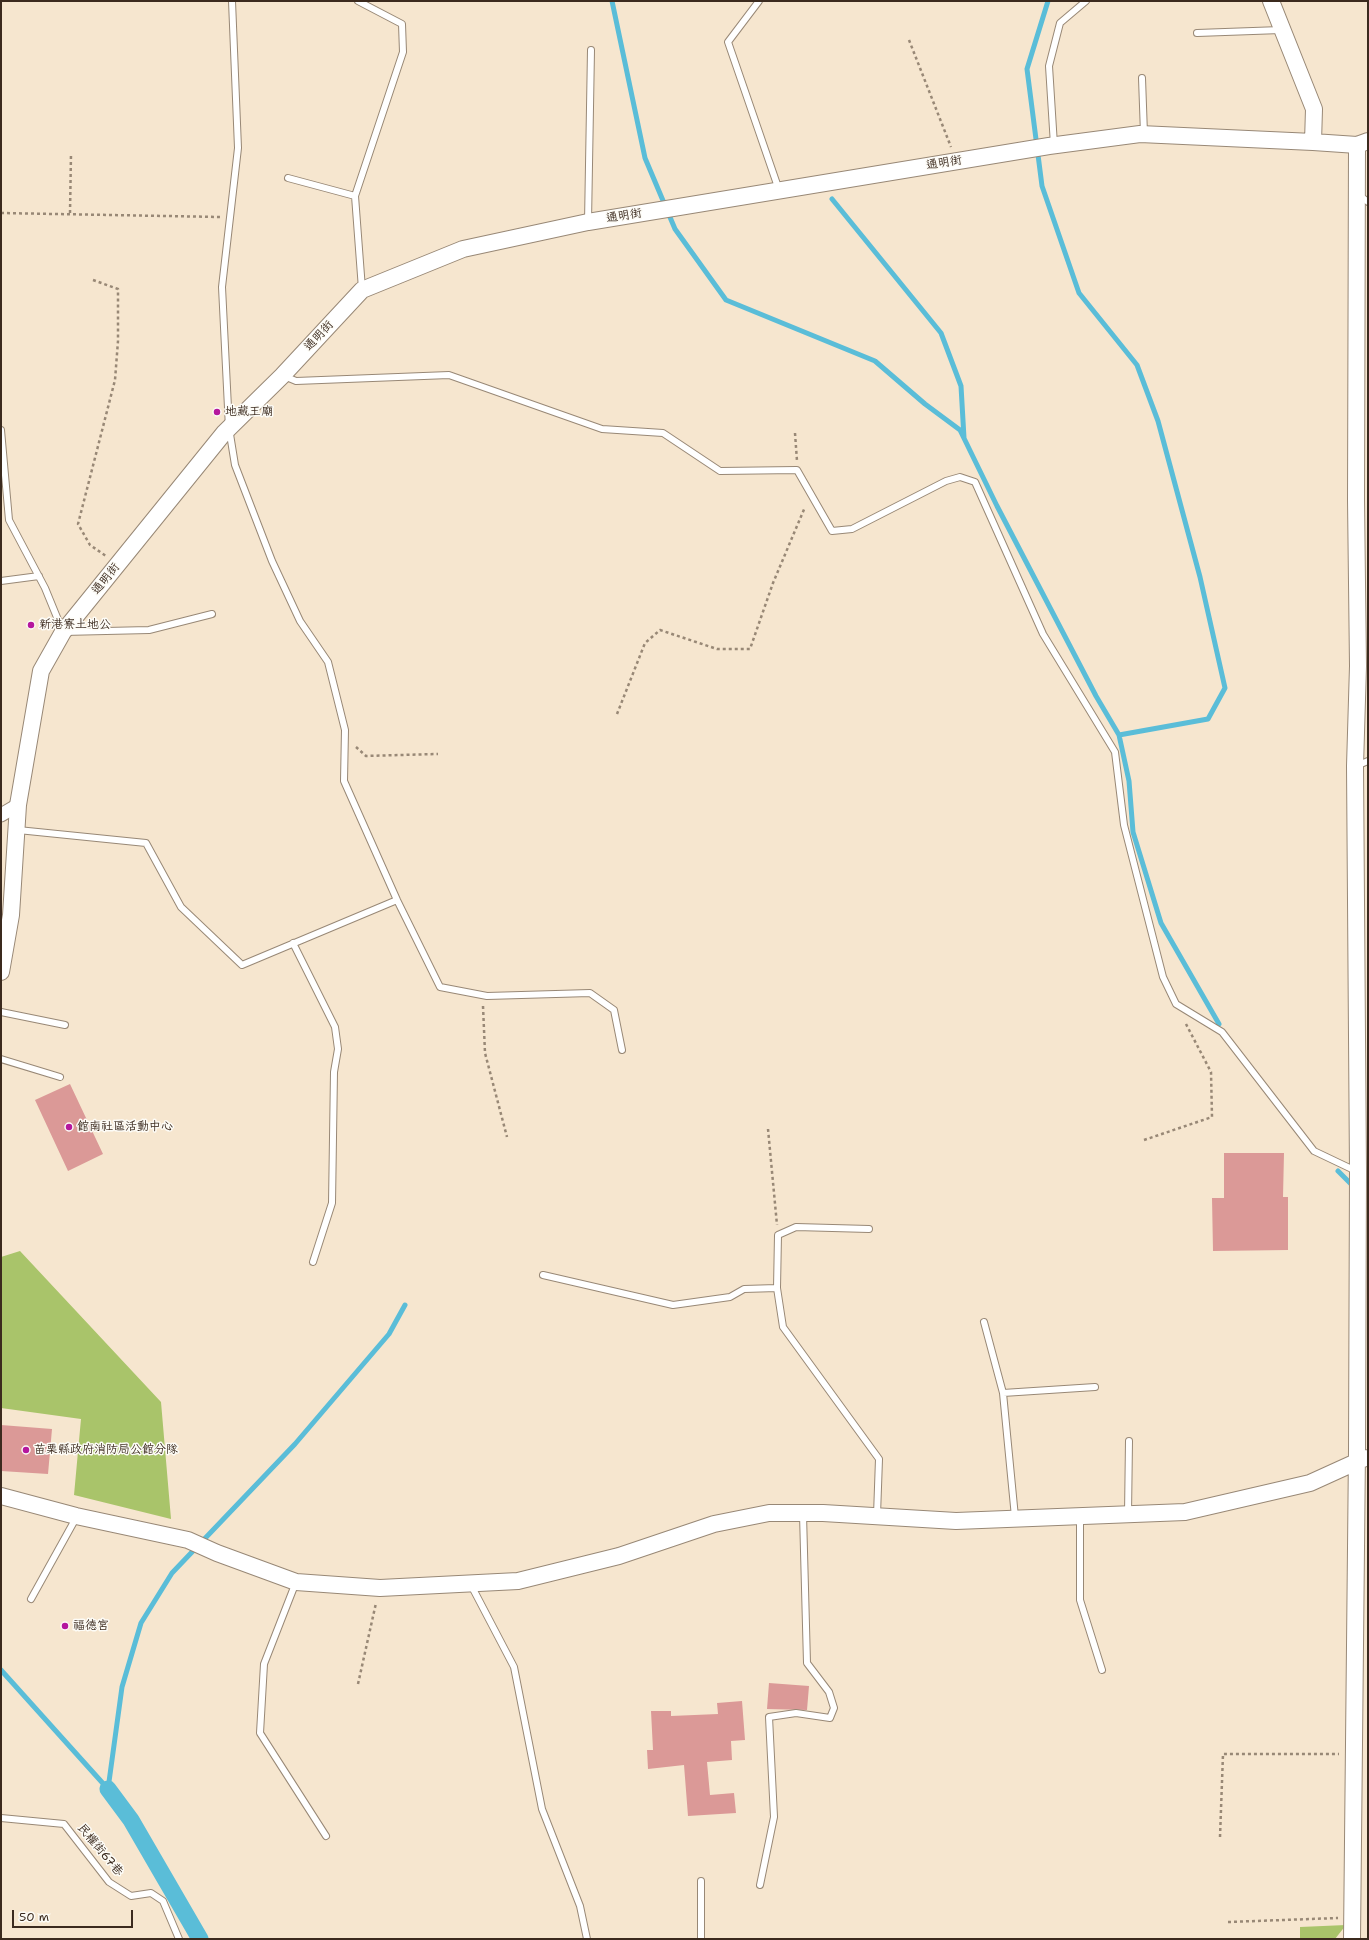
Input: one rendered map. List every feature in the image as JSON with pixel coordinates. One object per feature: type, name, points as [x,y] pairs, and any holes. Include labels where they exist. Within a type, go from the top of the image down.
[{"type":"street","points":[[1271,1],[1314,109],[1313,142]]},
{"type":"street","name":"通明街","points":[[1,972],[10,914],[18,805],[41,671],[63,632],[229,428],[282,376],[362,290],[463,249],[588,222],[1024,150],[1144,134],[1362,143]]},
{"type":"street","points":[[1352,1939],[1354,1754],[1363,1459],[1358,1205],[1361,764],[1356,500],[1363,198],[1362,143]]},
{"type":"street","points":[[1,815],[18,805]]},
{"type":"street","points":[[1,1496],[76,1516],[188,1540],[217,1553],[296,1582],[380,1588],[518,1581],[619,1556],[714,1524],[769,1513],[876,1516],[956,1521],[1184,1512],[1310,1483],[1363,1459]]},
{"type":"lane","points":[[232,1],[238,148],[222,286],[229,428],[235,466],[272,561],[300,621],[328,662],[345,734],[344,781],[398,900],[440,987],[483,995],[590,993],[614,1010],[622,1050]]},
{"type":"lane","points":[[358,1],[402,24],[403,52],[355,196],[362,290]]},
{"type":"lane","points":[[759,1],[728,42],[779,190]]},
{"type":"lane","points":[[1052,146],[1049,66],[1060,23],[1086,1]]},
{"type":"lane","points":[[1197,33],[1282,30]]},
{"type":"lane","points":[[588,222],[591,50]]},
{"type":"lane","points":[[1142,78],[1144,134]]},
{"type":"lane","points":[[288,178],[355,196]]},
{"type":"lane","points":[[282,376],[296,381],[449,375],[602,429],[663,433],[720,471],[797,470],[832,531],[852,529],[946,481],[960,477],[975,482],[1043,634],[1116,752],[1124,825],[1163,977],[1176,1004],[1222,1032],[1314,1151],[1358,1172]]},
{"type":"lane","points":[[1,430],[9,520],[39,576],[63,632],[149,630],[212,614]]},
{"type":"lane","points":[[1,582],[39,576]]},
{"type":"lane","points":[[16,830],[146,843],[181,907],[242,965],[398,900]]},
{"type":"lane","points":[[293,943],[335,1027],[338,1049],[334,1072],[332,1203],[313,1262]]},
{"type":"lane","points":[[1,1012],[65,1025]]},
{"type":"lane","points":[[1,1059],[60,1077]]},
{"type":"lane","points":[[870,1229],[796,1227],[778,1235],[777,1288],[783,1327],[879,1459],[876,1516]]},
{"type":"lane","points":[[543,1275],[673,1305],[730,1297],[744,1289],[777,1288]]},
{"type":"lane","points":[[984,1322],[1003,1393],[1016,1518]]},
{"type":"lane","points":[[1003,1393],[1095,1387]]},
{"type":"lane","points":[[1128,1514],[1129,1441]]},
{"type":"lane","points":[[760,1885],[774,1818],[769,1717],[796,1713],[830,1718],[834,1708],[829,1692],[807,1663],[802,1513]]},
{"type":"lane","points":[[31,1598],[76,1516]]},
{"type":"lane","points":[[1080,1516],[1080,1600],[1102,1670]]},
{"type":"lane","points":[[296,1582],[264,1664],[260,1733],[326,1836]]},
{"type":"lane","points":[[471,1583],[514,1667],[542,1809],[580,1906],[587,1939]]},
{"type":"lane","name":"民權街67巷","points":[[1,1818],[64,1824],[109,1882],[131,1896],[151,1893],[163,1901],[179,1939]]},
{"type":"lane","points":[[701,1881],[701,1939]]},
{"type":"path","points":[[908,40],[956,161]]},
{"type":"path","points":[[70,213],[71,154]]},
{"type":"path","points":[[1,213],[70,213],[230,218]]},
{"type":"path","points":[[93,280],[118,289],[118,341],[115,380],[78,524],[90,545],[118,565]]},
{"type":"path","points":[[795,433],[797,470]]},
{"type":"path","points":[[617,714],[645,643],[660,630],[717,649],[750,649],[773,583],[811,493]]},
{"type":"path","points":[[345,734],[366,756],[438,754]]},
{"type":"path","points":[[483,995],[485,1053],[507,1137]]},
{"type":"path","points":[[1144,1140],[1212,1117],[1211,1072],[1176,1004]]},
{"type":"path","points":[[768,1130],[778,1235]]},
{"type":"path","points":[[358,1684],[380,1588]]},
{"type":"path","points":[[1220,1837],[1223,1754],[1354,1754]]},
{"type":"path","points":[[1228,1922],[1352,1918]]},
{"type":"green space","points":[[20,1251],[161,1402],[171,1519],[74,1495],[81,1419],[1,1408],[1,1257]]},
{"type":"green space","points":[[1346,1925],[1335,1939],[1300,1939],[1300,1927]]},
{"type":"building","name":"館南社區活動中心","points":[[70,1084],[103,1154],[68,1171],[35,1100]]},
{"type":"building","points":[[1224,1153],[1284,1153],[1283,1197],[1288,1197],[1288,1250],[1213,1251],[1212,1198],[1224,1198]]},
{"type":"building","name":"苗栗縣政府消防局公館分隊","points":[[1,1425],[52,1429],[48,1474],[1,1471]]},
{"type":"building","points":[[769,1683],[809,1686],[807,1710],[767,1709]]},
{"type":"building","points":[[742,1701],[745,1740],[731,1741],[732,1760],[707,1762],[710,1795],[734,1793],[736,1813],[688,1816],[684,1765],[648,1769],[647,1750],[653,1750],[651,1711],[671,1711],[671,1716],[718,1714],[717,1703]]},
{"type":"waterway","points":[[612,1],[645,158],[675,229],[726,300],[875,361],[925,404],[960,430],[997,506],[1096,696],[1119,735],[1129,781],[1133,832],[1161,923],[1219,1024]]},
{"type":"waterway","points":[[1048,1],[1027,69],[1042,186],[1079,293],[1137,365],[1158,421],[1200,577],[1225,688],[1208,719],[1119,735]]},
{"type":"waterway","points":[[832,199],[941,333],[961,386],[964,438]]},
{"type":"waterway","points":[[1338,1171],[1355,1188]]},
{"type":"waterway","points":[[108,1789],[122,1687],[141,1623],[172,1573],[295,1444],[389,1334],[405,1305]]},
{"type":"waterway","points":[[1,1670],[108,1789]]},
{"type":"waterway","points":[[108,1789],[131,1820],[200,1939]]},
{"type":"place","name":"地藏王廟","points":[[217,412]]},
{"type":"place","name":"新港寮土地公","points":[[31,625]]},
{"type":"place","name":"館南社區活動中心","points":[[69,1127]]},
{"type":"place","name":"苗栗縣政府消防局公館分隊","points":[[26,1450]]},
{"type":"place","name":"福德宮","points":[[65,1626]]}]
